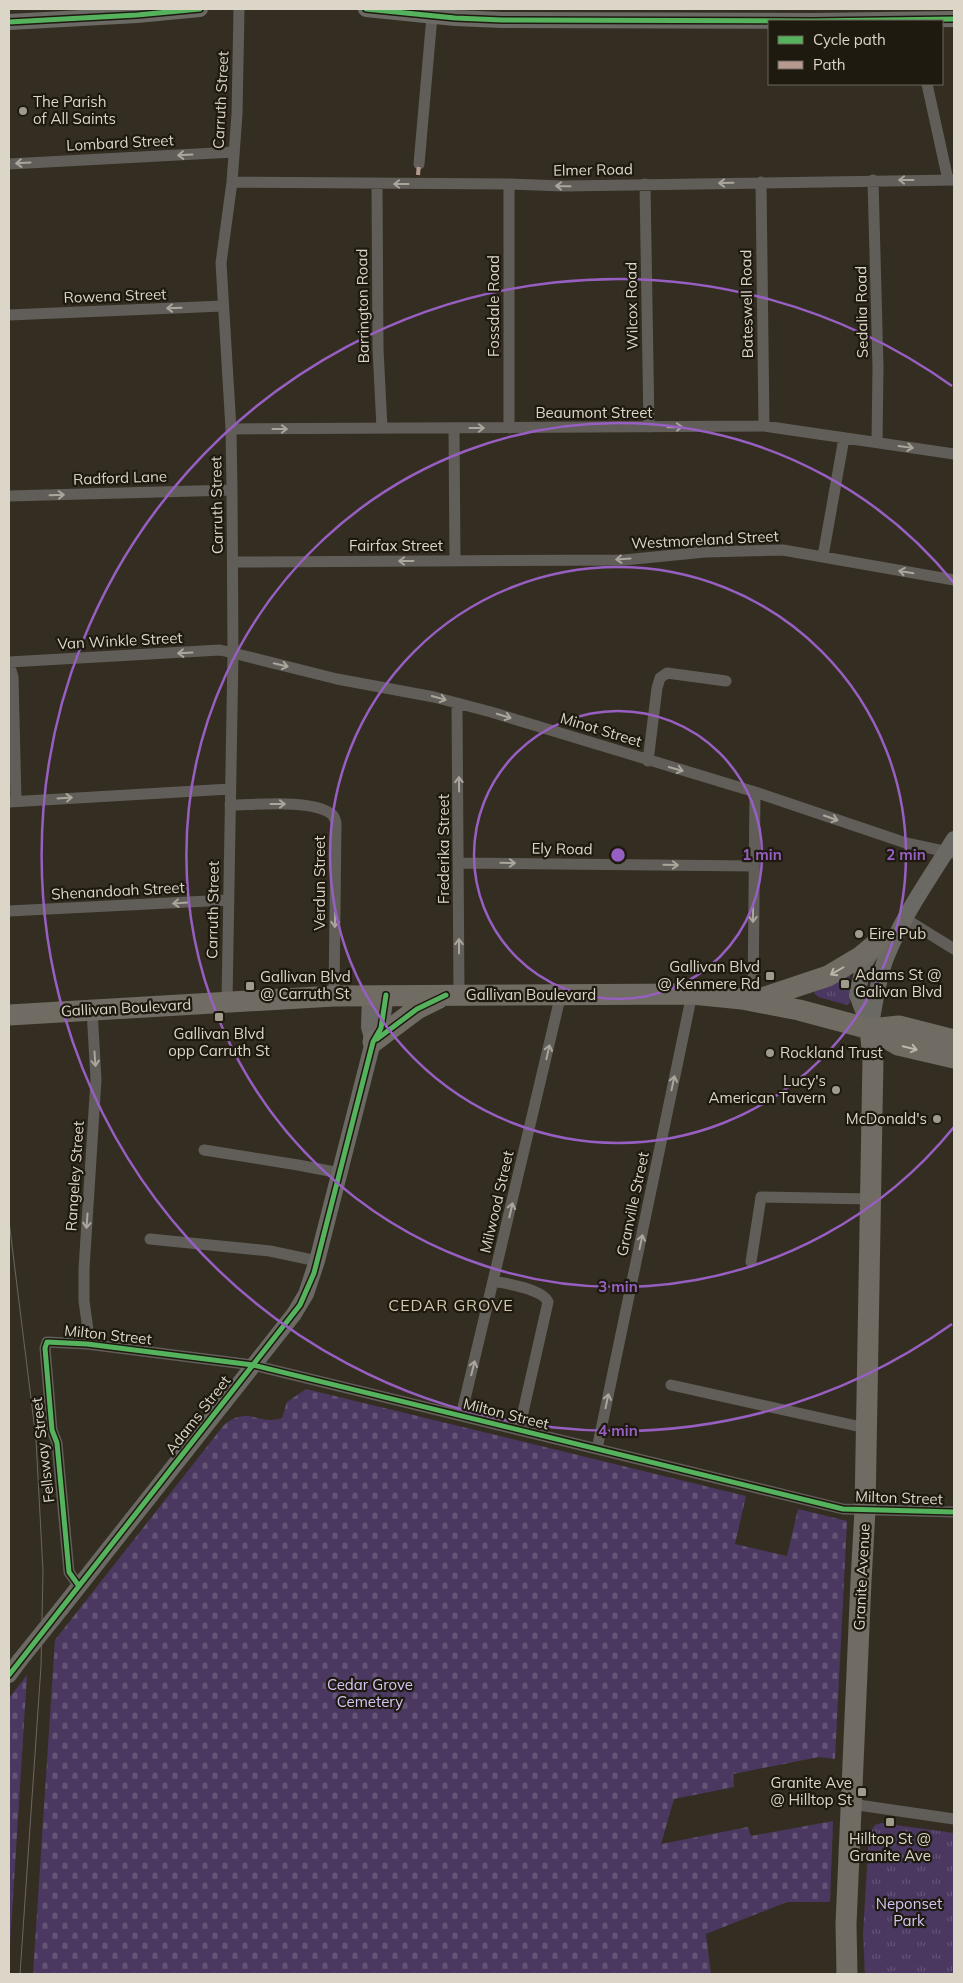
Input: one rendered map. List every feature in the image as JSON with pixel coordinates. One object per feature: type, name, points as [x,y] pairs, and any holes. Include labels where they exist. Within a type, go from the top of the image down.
[{"type":"highway","points":[[753,1001],[828,976],[860,957],[877,943]]},
{"type":"highway","name":"Gallivan Boulevard","points":[[9,1015],[334,996],[692,994],[753,1001],[799,1010],[870,1029],[898,1044],[954,1058]]},
{"type":"highway","points":[[373,1042],[417,1009],[453,995]]},
{"type":"highway","name":"Gallivan Boulevard","points":[[870,1029],[899,1026],[954,1040]]},
{"type":"highway","name":"Granite Avenue","points":[[846,1974],[851,1804],[866,1510],[873,1058],[870,1029]]},
{"type":"main road","points":[[9,22],[60,14],[137,15],[200,9]]},
{"type":"main road","points":[[366,9],[396,10],[432,16],[502,20],[714,15],[816,20]]},
{"type":"main road","points":[[934,20],[954,19]]},
{"type":"main road","points":[[870,1029],[880,975],[904,918],[952,848]]},
{"type":"main road","points":[[870,1029],[857,995],[864,964],[877,943],[904,918]]},
{"type":"main road","name":"Adams Street","points":[[9,1675],[297,1310],[311,1283],[373,1042],[381,1028],[378,996]]},
{"type":"street","name":"Carruth Street","points":[[227,1002],[233,562],[231,429],[221,263],[232,182],[237,114],[239,9]]},
{"type":"street","points":[[419,164],[432,16]]},
{"type":"street","points":[[927,85],[951,180]]},
{"type":"street","name":"Lombard Street","points":[[9,164],[234,152]]},
{"type":"street","name":"Sedalia Road","points":[[873,180],[878,367],[876,442]]},
{"type":"street","name":"Elmer Road","points":[[232,182],[564,186],[951,180]]},
{"type":"street","name":"Bateswell Road","points":[[761,182],[764,426]]},
{"type":"street","name":"Barrington Road","points":[[378,184],[378,349],[382,428]]},
{"type":"street","name":"Fossdale Road","points":[[509,184],[509,428]]},
{"type":"street","name":"Wilcox Road","points":[[645,184],[649,427]]},
{"type":"street","name":"Rowena Street","points":[[9,315],[223,306]]},
{"type":"street","name":"Beaumont Street","points":[[231,429],[764,426],[954,454]]},
{"type":"street","name":"Fairfax Street","points":[[233,562],[455,562],[454,428]]},
{"type":"street","points":[[823,556],[844,438]]},
{"type":"street","name":"Radford Lane","points":[[9,496],[232,490]]},
{"type":"street","name":"Westmoreland Street","points":[[455,562],[624,560],[751,550],[783,550],[954,580]]},
{"type":"street","name":"Van Winkle Street","points":[[9,662],[220,650],[233,653]]},
{"type":"street","name":"Minot Street","points":[[233,653],[337,679],[457,703],[755,792],[906,843],[952,848]]},
{"type":"street","points":[[9,662],[13,677],[13,802],[230,789]]},
{"type":"street","points":[[648,761],[657,688],[663,675],[667,673],[726,681]]},
{"type":"street","name":"Frederika Street","points":[[453,995],[460,863],[457,703]]},
{"type":"street","points":[[753,1001],[755,792]]},
{"type":"street","name":"Verdun Street","points":[[230,805],[294,804],[318,808],[330,813],[334,817],[334,996]]},
{"type":"street","name":"Ely Road","points":[[460,863],[754,866]]},
{"type":"street","name":"Shenandoah Street","points":[[9,911],[144,906],[228,900]]},
{"type":"street","points":[[904,918],[954,948]]},
{"type":"street","name":"Milwood Street","points":[[461,1416],[561,994]]},
{"type":"street","name":"Granville Street","points":[[597,1449],[692,994]]},
{"type":"street","name":"Rangeley Street","points":[[87,1344],[88,1330],[84,1300],[84,1269],[96,1080],[92,1010]]},
{"type":"street","points":[[204,1150],[298,1164],[340,1173]]},
{"type":"street","points":[[751,1262],[761,1197],[871,1198]]},
{"type":"street","points":[[150,1239],[270,1251],[317,1261]]},
{"type":"street","points":[[494,1281],[539,1292],[546,1296],[548,1302],[519,1430]]},
{"type":"street","name":"Fellsway Street","points":[[51,1342],[47,1342],[45,1348],[52,1430],[57,1443],[69,1572],[79,1586]]},
{"type":"street","name":"Milton Street","points":[[51,1342],[87,1344],[253,1365],[835,1507],[866,1510],[954,1512]]},
{"type":"street","points":[[671,1385],[866,1428]]},
{"type":"street","points":[[851,1804],[954,1819]]},
{"type":"green space","points":[[850,973],[850,1003],[847,1005],[818,997],[814,993],[815,990]]},
{"type":"green space","name":"Cedar Grove Cemetery","points":[[306,1389],[746,1496],[735,1544],[787,1556],[798,1509],[847,1521],[835,1759],[819,1757],[733,1774],[734,1787],[674,1799],[661,1844],[748,1827],[751,1836],[833,1821],[830,1902],[787,1902],[706,1934],[711,1974],[33,1974],[55,1640],[224,1425],[233,1419],[247,1416],[266,1420],[282,1418],[287,1402]]},
{"type":"green space","points":[[27,1675],[9,1961],[9,1698]]},
{"type":"green space","name":"Neponset Park","points":[[881,1823],[954,1833],[954,1974],[865,1974],[863,1934],[869,1833],[875,1825]]},
{"type":"tram line","points":[[9,1221],[36,1439],[43,1571],[41,1666],[20,1974]]},
{"type":"marked path","points":[[418,175],[419,164]]},
{"type":"cycle path","points":[[9,22],[137,15],[200,9]]},
{"type":"cycle path","points":[[366,9],[455,18],[502,20],[768,21]]},
{"type":"cycle path","points":[[884,20],[954,19]]},
{"type":"cycle path","points":[[9,1675],[300,1305],[314,1273],[373,1042],[381,1028],[386,995]]},
{"type":"cycle path","points":[[377,1039],[417,1009],[446,995]]},
{"type":"cycle path","points":[[79,1586],[69,1572],[57,1443],[52,1430],[45,1348],[47,1342],[87,1344],[253,1365],[843,1509],[954,1512]]},
{"type":"place","name":"The Parish of All Saints","points":[[23,111]]},
{"type":"place","name":"Eire Pub","points":[[859,934]]},
{"type":"place","name":"Gallivan Blvd @ Kenmere Rd","points":[[770,976]]},
{"type":"place","name":"Adams St @ Galivan Blvd","points":[[845,984]]},
{"type":"place","name":"Gallivan Blvd @ Carruth St","points":[[250,986]]},
{"type":"place","name":"Gallivan Blvd opp Carruth St","points":[[219,1017]]},
{"type":"place","name":"Rockland Trust","points":[[770,1053]]},
{"type":"place","name":"Lucy's American Tavern","points":[[836,1090]]},
{"type":"place","name":"McDonald's","points":[[937,1119]]},
{"type":"place","name":"Granite Ave @ Hilltop St","points":[[862,1792]]},
{"type":"place","name":"Hilltop St @ Granite Ave","points":[[890,1822]]},
{"type":"district","name":"CEDAR GROVE","points":[[451,1305]]}]
